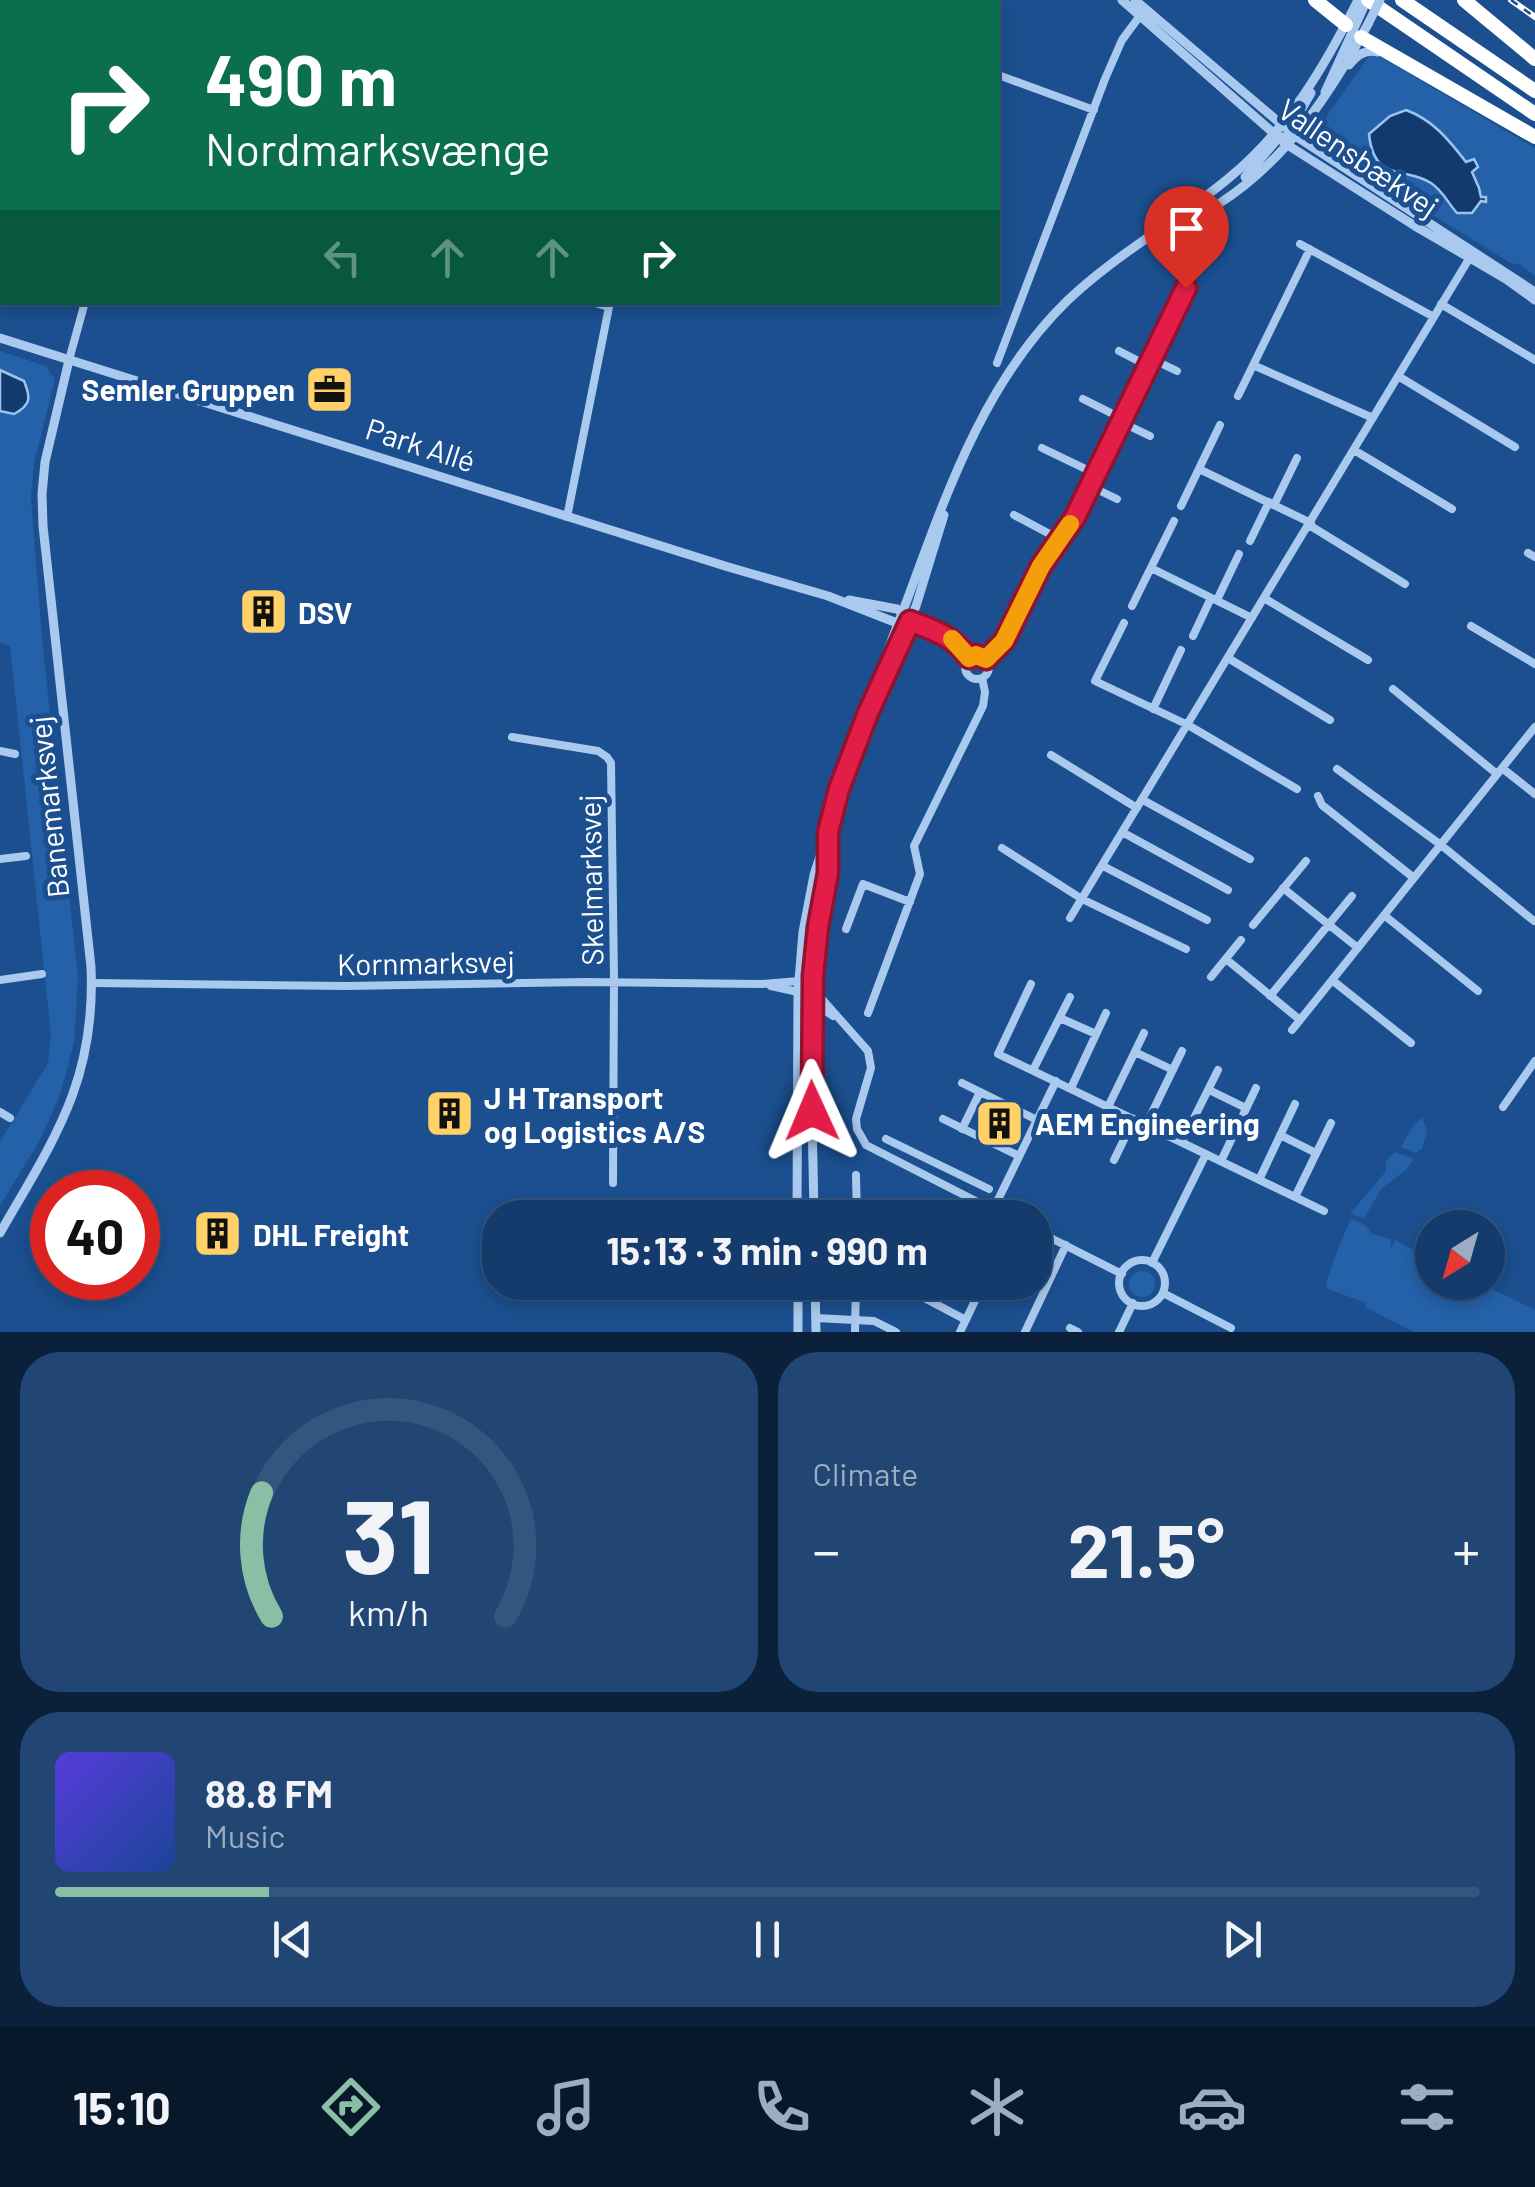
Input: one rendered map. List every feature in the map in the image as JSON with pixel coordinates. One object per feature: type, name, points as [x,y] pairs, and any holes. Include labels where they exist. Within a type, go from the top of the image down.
[{"type":"highway","points":[[1315,0],[1357,24],[1394,55],[1535,136]]},
{"type":"highway","points":[[1372,0],[1535,114]]},
{"type":"highway","points":[[1402,0],[1535,91]]},
{"type":"highway","points":[[1464,0],[1535,59]]},
{"type":"street","name":"Vallensbækvej","points":[[1122,0],[1143,12],[1284,135],[1535,292]]},
{"type":"street","name":"Vallensbækvej","points":[[1135,0],[1143,12]]},
{"type":"street","points":[[1332,87],[1357,24],[1358,0]]},
{"type":"street","points":[[1323,100],[1372,0]]},
{"type":"street","points":[[997,363],[1122,40],[1143,12]]},
{"type":"street","points":[[1129,251],[1218,204],[1248,181],[1284,135],[1332,51],[1357,24]]},
{"type":"street","points":[[868,713],[879,670],[944,500],[993,397],[1031,340],[1087,283],[1284,135],[1323,100],[1354,60],[1370,50],[1394,55]]},
{"type":"street","points":[[1000,76],[1094,110]]},
{"type":"street","points":[[1300,244],[1434,316]]},
{"type":"street","points":[[1238,396],[1310,250]]},
{"type":"street","name":"Vallensbækvej","points":[[1471,255],[1535,300]]},
{"type":"street","points":[[1070,918],[1471,255]]},
{"type":"street","points":[[986,659],[1004,641],[1041,566],[1075,517],[1187,287]]},
{"type":"street","points":[[1441,304],[1535,360]]},
{"type":"street","points":[[70,360],[84,305]]},
{"type":"street","points":[[568,517],[610,305]]},
{"type":"street","name":"Park Allé","points":[[0,338],[828,596],[897,623]]},
{"type":"street","points":[[1118,352],[1177,372]]},
{"type":"street","name":"Banemarksvej","points":[[0,1232],[66,1116],[86,1052],[92,983],[42,494],[45,462],[70,360]]},
{"type":"street","points":[[1253,365],[1373,418]]},
{"type":"street","points":[[1398,376],[1515,447]]},
{"type":"street","points":[[1083,399],[1150,436]]},
{"type":"street","points":[[1181,506],[1220,426]]},
{"type":"street","points":[[1042,448],[1096,474]]},
{"type":"street","points":[[1354,450],[1452,509]]},
{"type":"street","points":[[797,1200],[798,986],[815,870],[839,789],[930,568],[963,458]]},
{"type":"street","points":[[1250,541],[1296,458]]},
{"type":"street","points":[[1199,469],[1310,524],[1405,584]]},
{"type":"street","points":[[1090,486],[1117,499]]},
{"type":"street","points":[[1014,516],[1059,539]]},
{"type":"street","points":[[1132,606],[1174,521]]},
{"type":"street","points":[[1192,636],[1238,554]]},
{"type":"street","points":[[1150,568],[1252,618]]},
{"type":"street","name":"Park Allé","points":[[828,596],[902,610]]},
{"type":"street","points":[[1264,598],[1368,660]]},
{"type":"street","points":[[902,610],[910,621]]},
{"type":"street","points":[[897,623],[910,621],[949,636],[969,658]]},
{"type":"street","points":[[1124,623],[1095,681],[1188,726],[1297,789]]},
{"type":"street","points":[[1471,626],[1535,664]]},
{"type":"street","points":[[1153,709],[1181,650]]},
{"type":"street","points":[[868,1013],[920,874],[914,846],[983,706],[982,678],[989,668],[986,659],[976,655],[969,658],[964,665],[966,674],[973,679],[982,678]]},
{"type":"street","points":[[1228,658],[1330,720]]},
{"type":"street","points":[[1393,689],[1535,794]]},
{"type":"street","points":[[1292,1030],[1535,727]]},
{"type":"street","name":"Skelmarksvej","points":[[512,738],[598,751],[611,763],[613,1183]]},
{"type":"street","points":[[0,751],[15,754]]},
{"type":"street","points":[[1051,755],[1250,859]]},
{"type":"street","points":[[1337,769],[1441,845],[1534,921]]},
{"type":"street","points":[[1318,796],[1322,805],[1414,878]]},
{"type":"street","points":[[814,1200],[812,1000],[818,927],[828,873],[828,832]]},
{"type":"street","points":[[1122,832],[1228,890]]},
{"type":"street","points":[[1002,848],[1082,898],[1186,949]]},
{"type":"street","points":[[0,859],[26,856]]},
{"type":"street","points":[[1253,925],[1306,861]]},
{"type":"street","points":[[1103,866],[1207,920]]},
{"type":"street","points":[[846,930],[863,884],[910,902]]},
{"type":"street","points":[[1284,888],[1358,948]]},
{"type":"street","points":[[1270,996],[1352,896]]},
{"type":"street","points":[[1384,915],[1478,990]]},
{"type":"street","points":[[1211,977],[1242,940]]},
{"type":"street","points":[[1226,959],[1300,1020]]},
{"type":"street","points":[[0,980],[42,974]]},
{"type":"street","points":[[1332,980],[1411,1042]]},
{"type":"street","name":"Kornmarksvej","points":[[92,983],[346,986],[614,982],[798,986]]},
{"type":"street","points":[[1031,984],[998,1054],[1324,1211]]},
{"type":"street","points":[[798,986],[813,988],[866,1046],[872,1068],[856,1119],[861,1140],[973,1200]]},
{"type":"street","points":[[798,986],[844,1023]]},
{"type":"street","points":[[1033,1070],[1070,996]]},
{"type":"street","points":[[1071,1088],[1106,1013]]},
{"type":"street","points":[[1060,1018],[1096,1034]]},
{"type":"street","points":[[1108,1107],[1144,1033]]},
{"type":"street","points":[[1146,1125],[1182,1051]]},
{"type":"street","points":[[1136,1052],[1172,1070]]},
{"type":"street","points":[[1503,1108],[1535,1060]]},
{"type":"street","points":[[1182,1142],[1218,1070]]},
{"type":"street","points":[[998,1200],[1056,1081]]},
{"type":"street","points":[[962,1083],[1036,1120]]},
{"type":"street","points":[[1220,1161],[1256,1088]]},
{"type":"street","points":[[1209,1090],[1246,1108]]},
{"type":"street","points":[[962,1129],[980,1092]]},
{"type":"street","points":[[1259,1180],[1295,1104]]},
{"type":"street","points":[[0,1112],[10,1118]]},
{"type":"street","points":[[1114,1160],[1134,1119]]},
{"type":"street","points":[[943,1120],[1019,1156]]},
{"type":"street","points":[[1295,1197],[1331,1123]]},
{"type":"street","points":[[1280,1135],[1316,1153]]},
{"type":"street","points":[[886,1139],[989,1189]]},
{"type":"street","points":[[1152,1262],[1206,1154]]},
{"type":"street","points":[[948,1187],[954,1172]]},
{"type":"street","points":[[856,1176],[857,1200]]},
{"type":"street","points":[[1052,1239],[1122,1274]]},
{"type":"street","points":[[1025,1332],[1066,1246]]},
{"type":"street","points":[[1136,1261],[1152,1262],[1164,1276],[1162,1293],[1151,1304],[1133,1303],[1122,1292],[1122,1274],[1136,1261]]},
{"type":"street","points":[[1162,1293],[1231,1328]]},
{"type":"street","points":[[798,1300],[798,1332]]},
{"type":"street","points":[[816,1300],[816,1332]]},
{"type":"street","points":[[855,1332],[856,1300]]},
{"type":"street","points":[[928,1300],[966,1320]]},
{"type":"street","points":[[960,1332],[975,1300]]},
{"type":"street","points":[[1119,1332],[1133,1303]]},
{"type":"street","points":[[798,1318],[874,1321],[896,1332]]},
{"type":"shaded area","points":[[1372,52],[1535,148],[1535,276],[1314,138]]},
{"type":"shaded area","points":[[1406,110],[1432,125],[1466,162],[1474,159],[1478,167],[1472,172],[1486,202],[1481,201],[1472,213],[1457,213],[1431,183],[1384,167],[1377,160],[1369,134],[1390,116]]},
{"type":"shaded area","points":[[0,351],[46,366],[55,380],[34,464],[31,498],[78,977],[74,1043],[60,1095],[40,1140],[0,1206],[0,1142],[48,1063],[51,1035],[10,646],[0,642]]},
{"type":"shaded area","points":[[0,370],[24,381],[26,387],[26,404],[14,414],[0,411]]},
{"type":"shaded area","points":[[1422,1117],[1427,1131],[1422,1149],[1415,1153],[1401,1147]]},
{"type":"shaded area","points":[[1395,1152],[1414,1159],[1382,1188],[1364,1218],[1350,1214],[1386,1171],[1386,1161]]},
{"type":"shaded area","points":[[1351,1218],[1372,1234],[1391,1239],[1390,1250],[1395,1240],[1415,1250],[1415,1300],[1505,1300],[1505,1295],[1535,1310],[1535,1332],[1414,1332],[1365,1307],[1366,1303],[1328,1289],[1326,1283]]},
{"type":"shaded area","points":[[1142,1271],[1151,1275],[1155,1284],[1151,1293],[1142,1297],[1133,1293],[1129,1284],[1133,1275]]},
{"type":"railway","points":[[1511,0],[1535,17]]},
{"type":"slow traffic","points":[[952,639],[969,658],[976,655],[986,659],[1004,641],[1041,566],[1070,524]]},
{"type":"place","name":"Semler Gruppen","points":[[330,389]]},
{"type":"place","name":"DSV","points":[[263,612]]},
{"type":"place","name":"J H Transport og Logistics A/S","points":[[449,1114]]},
{"type":"place","name":"AEM Engineering","points":[[1000,1123]]},
{"type":"place","name":"DHL Freight","points":[[218,1234]]},
{"type":"route","points":[[812,1111],[813,976],[828,873],[828,832],[839,789],[868,713],[910,621],[949,636],[969,658],[976,655],[986,659],[1004,641],[1041,566],[1075,517],[1186,288]]}]
